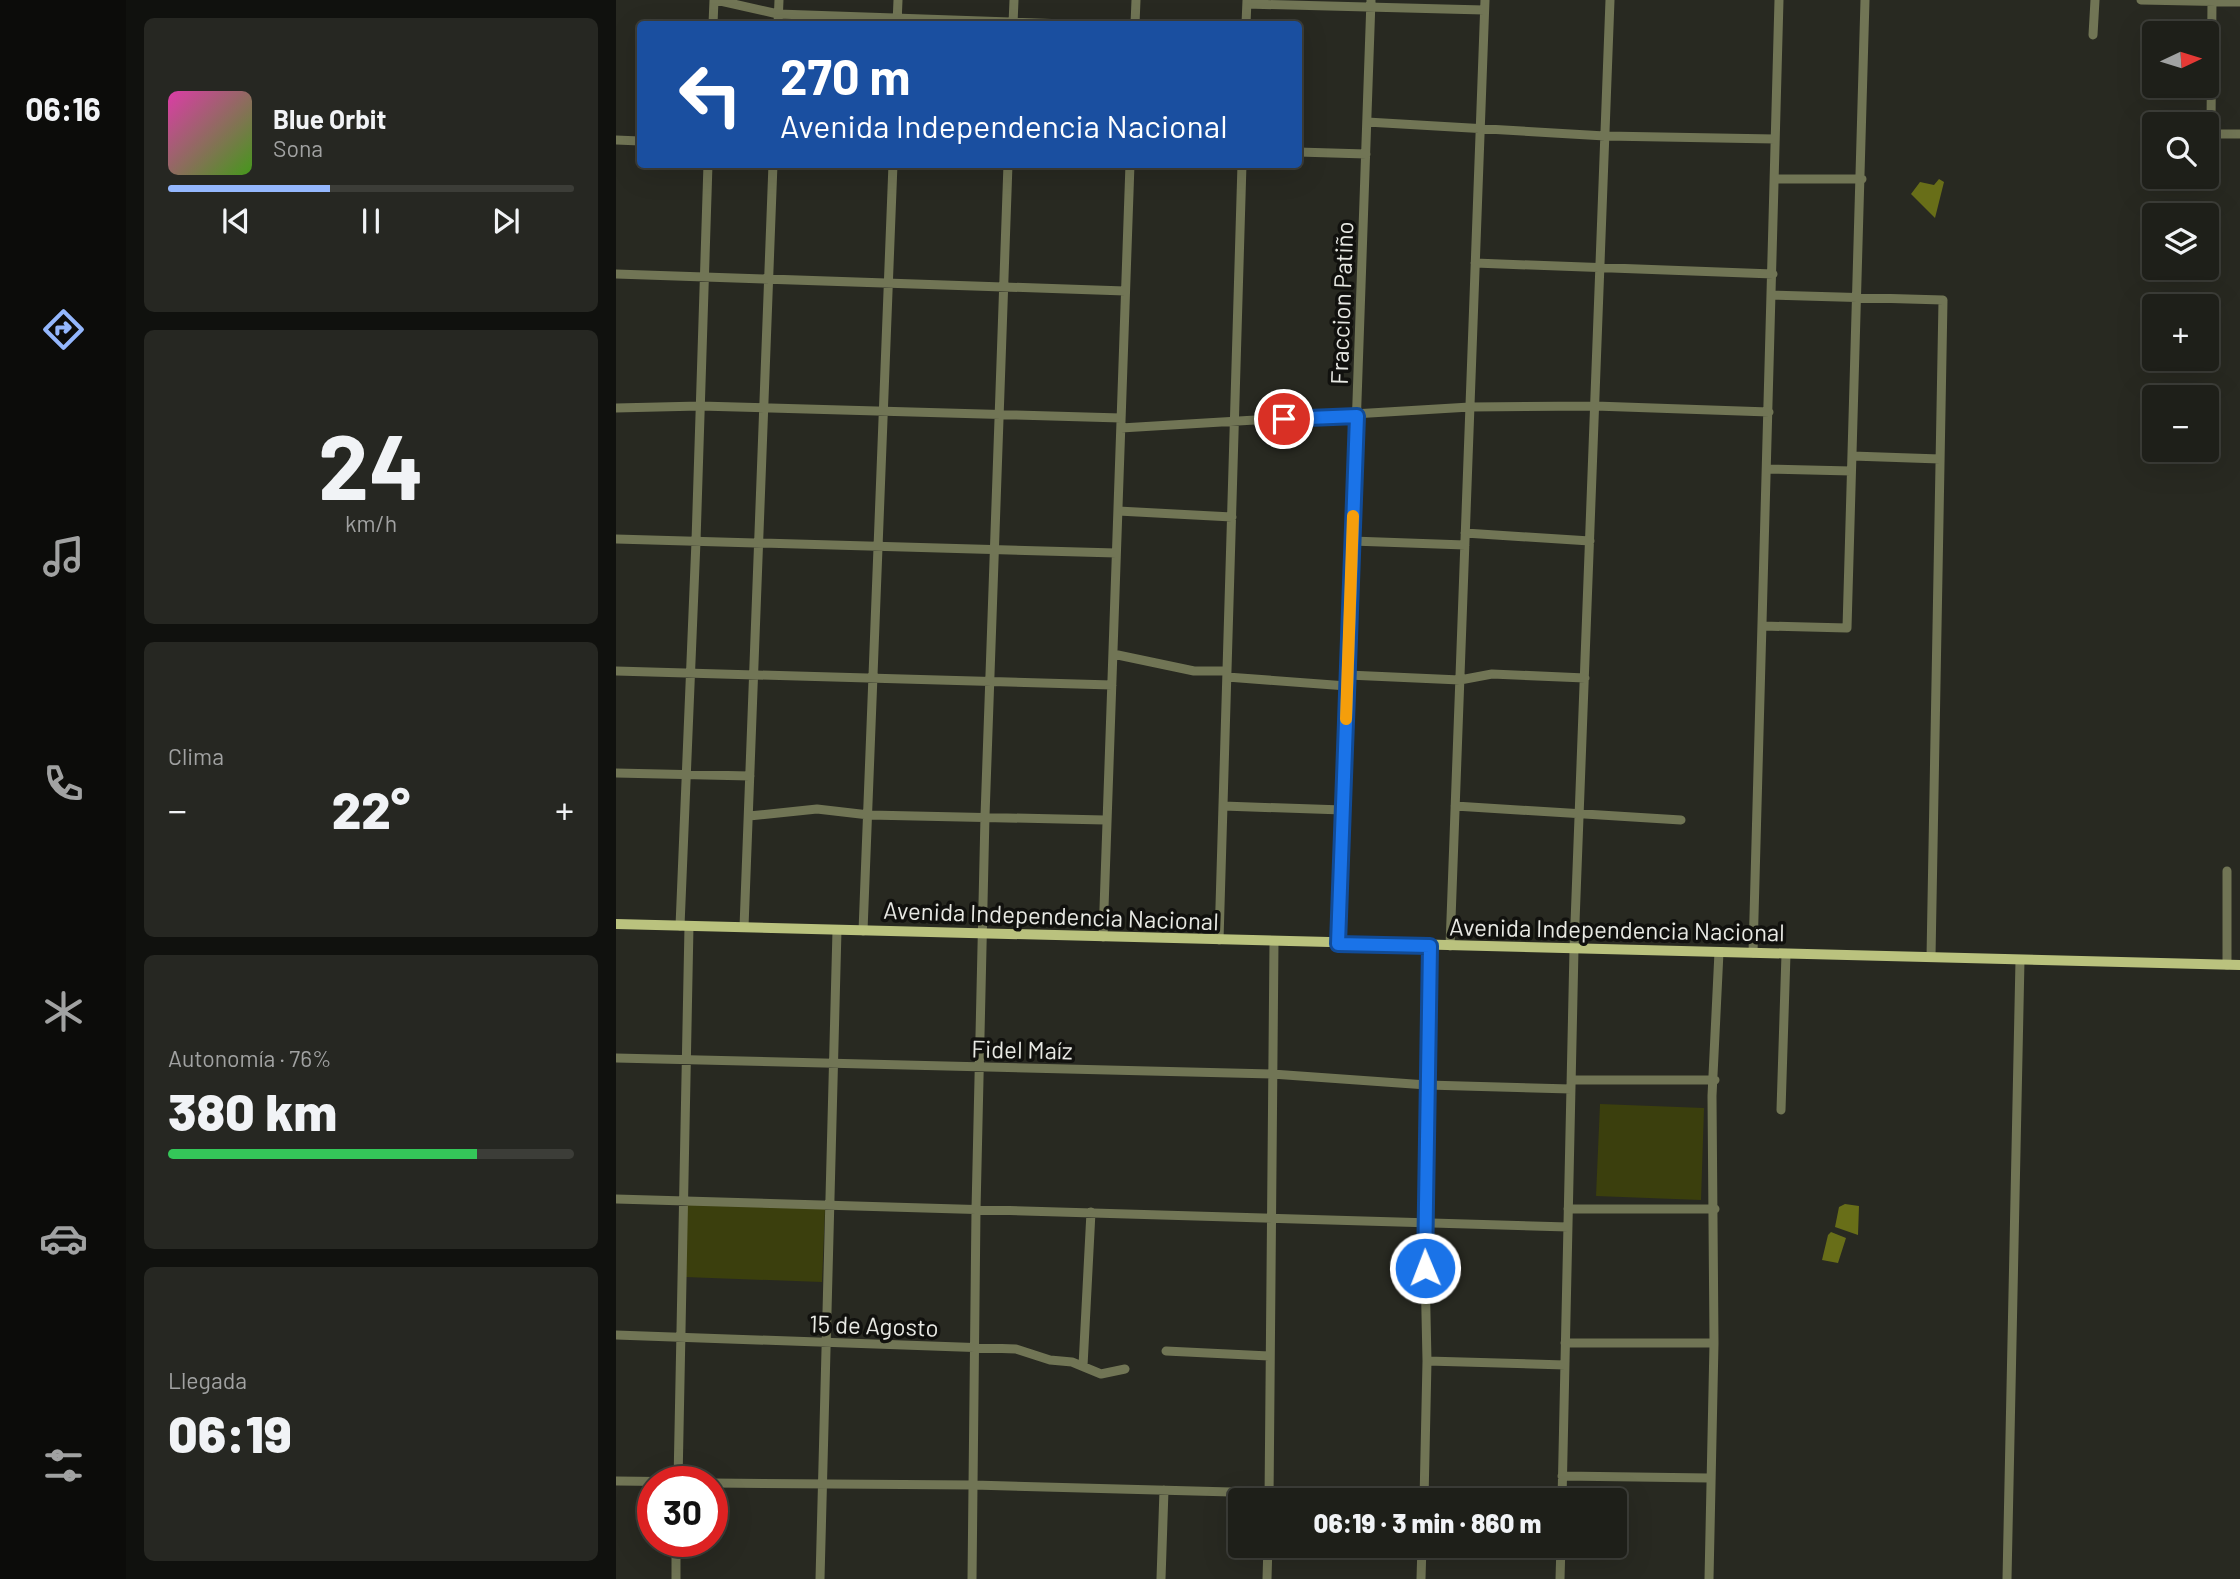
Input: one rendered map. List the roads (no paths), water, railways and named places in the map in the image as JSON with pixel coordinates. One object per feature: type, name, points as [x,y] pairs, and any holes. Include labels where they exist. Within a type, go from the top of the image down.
[{"type":"main road","name":"Avenida Independencia Nacional","points":[[616,924],[2240,965]]},
{"type":"street","points":[[713,21],[715,0],[778,14],[897,21],[898,0]]},
{"type":"street","points":[[778,21],[779,0]]},
{"type":"street","points":[[1014,0],[1014,21]]},
{"type":"street","points":[[1135,21],[1136,0]]},
{"type":"street","points":[[1562,1488],[1574,949],[1610,0]]},
{"type":"street","points":[[1753,953],[1779,0]]},
{"type":"street","points":[[1763,625],[1847,628],[1862,179],[1865,0]]},
{"type":"street","points":[[2093,35],[2095,0]]},
{"type":"street","points":[[2141,0],[2240,2]]},
{"type":"street","points":[[2212,1],[2211,125],[2218,134],[2240,134]]},
{"type":"street","points":[[1246,21],[1247,2],[1484,5],[1450,946]]},
{"type":"street","name":"Fraccion Patiño","points":[[1338,944],[1371,3]]},
{"type":"street","points":[[1367,122],[1605,136],[1775,139]]},
{"type":"street","points":[[616,140],[637,141]]},
{"type":"street","points":[[1302,152],[1366,154]]},
{"type":"street","points":[[678,1466],[686,1059],[686,775],[708,168]]},
{"type":"street","points":[[744,928],[773,168]]},
{"type":"street","points":[[863,931],[893,168]]},
{"type":"street","points":[[972,1579],[982,934],[1008,168]]},
{"type":"street","points":[[1103,937],[1127,168]]},
{"type":"street","points":[[1219,940],[1242,168]]},
{"type":"street","points":[[1774,179],[1862,179]]},
{"type":"street","points":[[1475,263],[1773,274]]},
{"type":"street","points":[[616,274],[1125,291]]},
{"type":"street","points":[[1773,295],[1943,300],[1931,957]]},
{"type":"street","points":[[616,408],[700,406],[883,410],[999,414],[1121,423],[1357,416],[1470,407],[1595,406],[1769,412]]},
{"type":"street","points":[[1852,456],[1940,459]]},
{"type":"street","points":[[1768,469],[1851,471]]},
{"type":"street","points":[[1118,511],[1232,517]]},
{"type":"street","points":[[1465,533],[1590,541]]},
{"type":"street","points":[[616,539],[1116,553]]},
{"type":"street","points":[[1352,541],[1465,545]]},
{"type":"street","points":[[1113,654],[1194,671],[1347,686]]},
{"type":"street","points":[[616,671],[874,676],[1112,685]]},
{"type":"street","points":[[1348,676],[1460,680],[1492,674],[1585,678]]},
{"type":"street","points":[[616,774],[750,776]]},
{"type":"street","points":[[1223,806],[1343,810]]},
{"type":"street","points":[[1455,806],[1681,820]]},
{"type":"street","points":[[749,816],[817,809],[869,815],[1105,820]]},
{"type":"street","points":[[2227,871],[2227,965]]},
{"type":"street","points":[[820,1579],[837,930]]},
{"type":"street","points":[[1269,1488],[1274,942]]},
{"type":"street","points":[[1424,1488],[1427,1361],[1424,1221],[1430,946]]},
{"type":"street","points":[[1709,1579],[1715,1209],[1712,1096],[1719,953]]},
{"type":"street","points":[[1781,1110],[1786,954]]},
{"type":"street","points":[[2007,1579],[2020,960]]},
{"type":"street","name":"Fidel Maíz","points":[[616,1058],[1272,1074],[1427,1085],[1571,1085],[1714,1080]]},
{"type":"street","points":[[616,1199],[828,1207],[1271,1216],[1568,1227]]},
{"type":"street","points":[[1568,1209],[1715,1209]]},
{"type":"street","points":[[1083,1366],[1091,1212]]},
{"type":"street","name":"15 de Agosto","points":[[616,1335],[1016,1349],[1107,1374],[1125,1369]]},
{"type":"street","points":[[1565,1343],[1714,1343]]},
{"type":"street","points":[[1166,1351],[1269,1356]]},
{"type":"street","points":[[1427,1361],[1565,1365]]},
{"type":"street","points":[[1562,1476],[1709,1478]]},
{"type":"street","points":[[616,1482],[637,1482]]},
{"type":"street","points":[[728,1483],[822,1486],[973,1485],[1228,1494]]},
{"type":"street","points":[[1161,1579],[1164,1490]]},
{"type":"street","points":[[676,1557],[676,1579]]},
{"type":"street","points":[[1267,1579],[1268,1558]]},
{"type":"street","points":[[1421,1579],[1422,1558]]},
{"type":"street","points":[[1560,1579],[1561,1558]]}]
